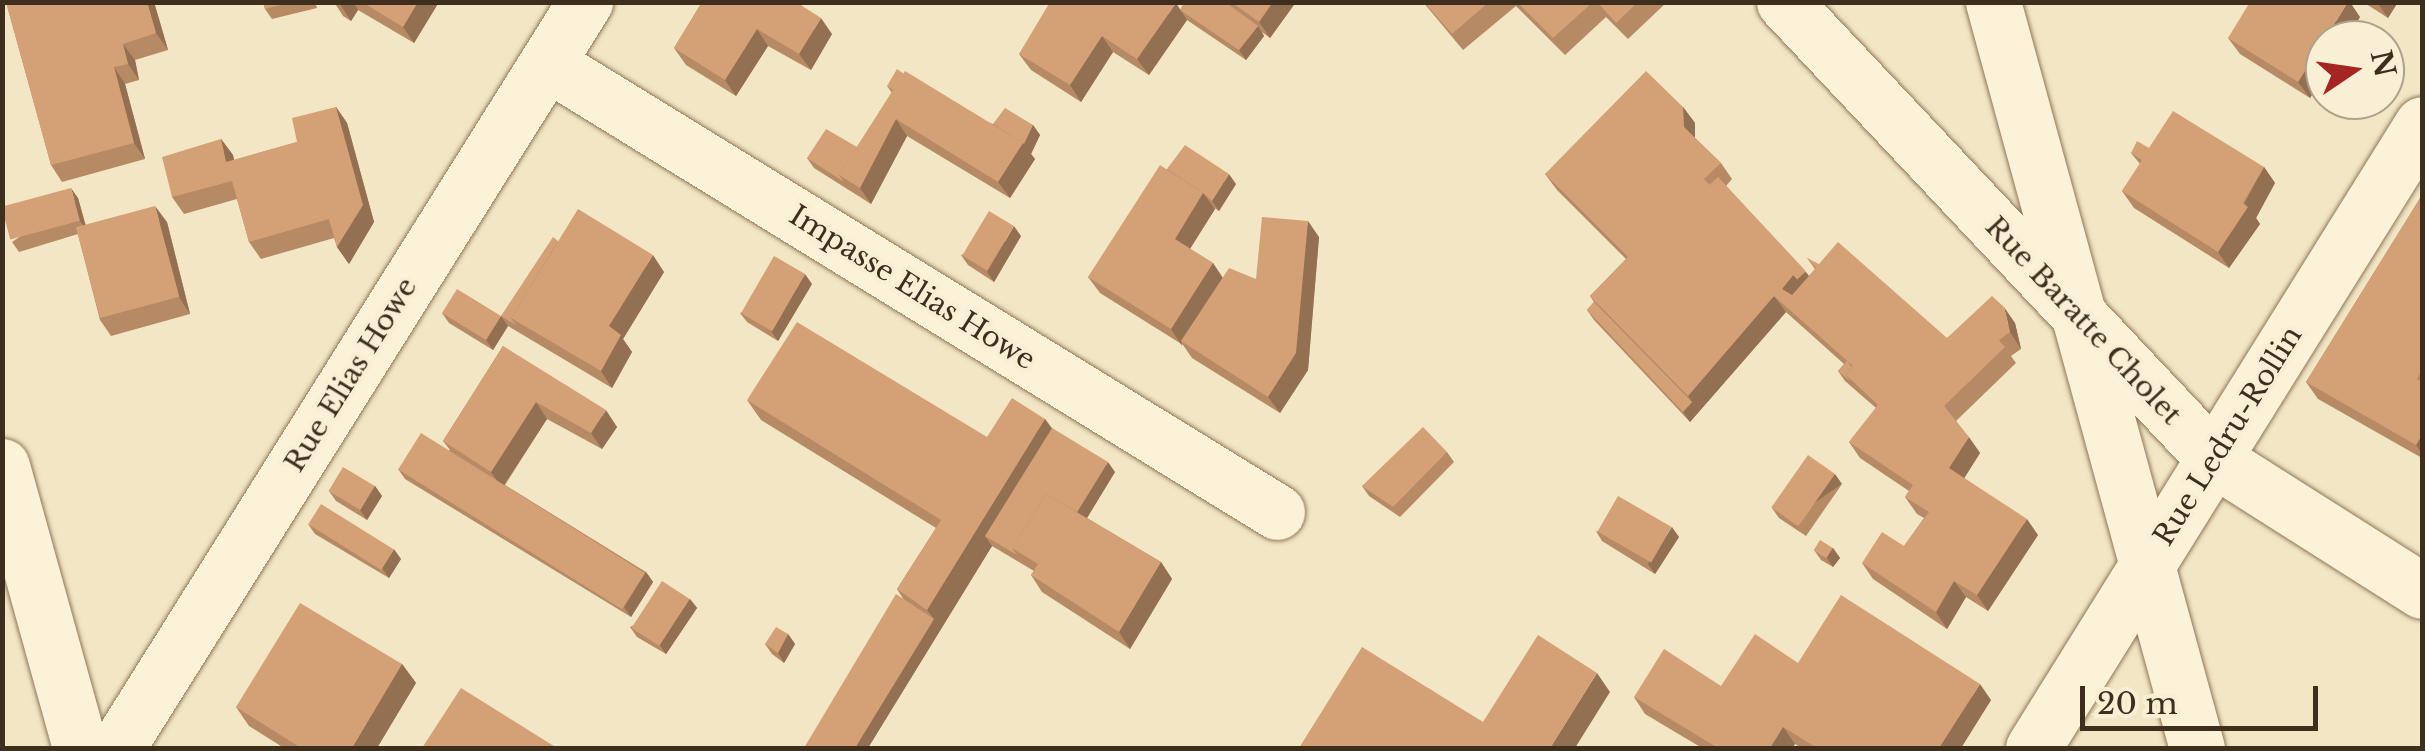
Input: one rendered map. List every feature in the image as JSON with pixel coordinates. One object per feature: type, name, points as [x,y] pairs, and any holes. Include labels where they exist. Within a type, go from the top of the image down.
[{"type":"street","name":"Rue Elias Howe","points":[[117,748],[585,2]]},
{"type":"street","name":"Rue Baratte Cholet","points":[[1784,2],[2078,319],[2214,458],[2422,591]]},
{"type":"street","points":[[1993,2],[2196,748]]},
{"type":"street","name":"Impasse Elias Howe","points":[[547,64],[1277,512]]},
{"type":"street","name":"Rue Ledru-Rollin","points":[[2034,748],[2422,124]]},
{"type":"street","points":[[2,466],[80,748]]},
{"type":"building","points":[[6,2],[147,2],[156,33],[123,44],[128,64],[114,67],[134,143],[51,165]]},
{"type":"building","points":[[263,2],[292,2],[265,9]]},
{"type":"building","points":[[362,2],[418,2],[403,27]]},
{"type":"building","points":[[702,2],[796,2],[821,18],[799,54],[757,29],[725,80],[674,48]]},
{"type":"building","points":[[1050,2],[1176,3],[1137,59],[1102,36],[1070,85],[1019,54]]},
{"type":"building","points":[[1185,2],[1225,2],[1258,26],[1239,50],[1180,10]]},
{"type":"building","points":[[1231,2],[1273,2],[1259,22]]},
{"type":"building","points":[[1424,2],[1489,2],[1452,34]]},
{"type":"building","points":[[1517,2],[1593,2],[1553,38]]},
{"type":"building","points":[[1597,2],[1638,2],[1616,23]]},
{"type":"building","points":[[2250,2],[2348,2],[2337,20],[2305,20],[2305,71],[2298,82],[2228,38]]},
{"type":"building","points":[[897,69],[904,74],[893,90],[887,86]]},
{"type":"building","points":[[905,71],[1023,143],[998,182],[896,119],[860,188],[839,175]]},
{"type":"building","points":[[1646,71],[1683,107],[1684,127],[1721,163],[1704,179],[1794,274],[1782,289],[1792,295],[1816,268],[1807,258],[1819,264],[1838,242],[1947,338],[1992,296],[2004,307],[2010,332],[1999,340],[2005,347],[1944,406],[1969,437],[1949,468],[2027,519],[1977,595],[1954,581],[1936,612],[1862,563],[1882,532],[1904,546],[1929,512],[1905,497],[1913,485],[1849,442],[1878,405],[1846,375],[1853,366],[1774,296],[1688,396],[1590,296],[1628,257],[1545,174]]},
{"type":"building","points":[[336,107],[363,205],[337,247],[329,219],[249,242],[232,181],[172,197],[162,157],[221,139],[226,162],[297,142],[292,118]]},
{"type":"building","points":[[1005,108],[1033,125],[1024,144],[993,124]]},
{"type":"building","points":[[2173,111],[2264,167],[2243,203],[2248,207],[2218,252],[2122,191],[2142,160],[2131,153],[2137,141],[2149,148]]},
{"type":"building","points":[[826,129],[857,147],[839,175],[844,182],[807,158]]},
{"type":"building","points":[[1185,145],[1229,174],[1212,201],[1167,169]]},
{"type":"building","points":[[1160,165],[1203,193],[1175,239],[1213,263],[1171,329],[1088,277]]},
{"type":"building","points":[[1718,177],[1806,271],[1797,280],[1709,185]]},
{"type":"building","points":[[71,188],[80,221],[10,239],[2,206]]},
{"type":"building","points":[[2422,195],[2422,370],[2417,379],[2422,382],[2422,435],[2416,445],[2306,382]]},
{"type":"building","points":[[155,206],[179,297],[100,318],[76,227]]},
{"type":"building","points":[[578,209],[653,255],[609,326],[621,335],[601,371],[511,318]]},
{"type":"building","points":[[989,211],[1014,226],[987,271],[962,256]]},
{"type":"building","points":[[1262,217],[1308,221],[1296,353],[1268,397],[1181,341],[1229,268],[1256,279]]},
{"type":"building","points":[[553,237],[558,241],[511,318],[516,325],[501,316]]},
{"type":"building","points":[[774,256],[805,274],[772,331],[741,313]]},
{"type":"building","points":[[457,289],[501,316],[486,340],[442,313]]},
{"type":"building","points":[[1594,302],[1692,402],[1683,412],[1587,310]]},
{"type":"building","points":[[797,322],[987,437],[1012,398],[1045,419],[927,610],[897,589],[941,520],[747,400]]},
{"type":"building","points":[[503,346],[606,410],[591,433],[536,402],[491,472],[443,441]]},
{"type":"building","points":[[1847,361],[1852,367],[1846,375],[1850,381],[1838,371]]},
{"type":"building","points":[[1423,427],[1447,452],[1393,507],[1362,486]]},
{"type":"building","points":[[1052,428],[1108,462],[1077,512],[1046,494],[1012,548],[1017,555],[985,536]]},
{"type":"building","points":[[421,433],[645,573],[622,609],[398,469]]},
{"type":"building","points":[[1808,455],[1835,474],[1798,526],[1771,507]]},
{"type":"building","points":[[343,467],[375,486],[360,510],[329,491]]},
{"type":"building","points":[[1046,494],[1161,562],[1119,632],[1031,575],[1038,564],[1012,548]]},
{"type":"building","points":[[1618,496],[1672,527],[1651,563],[1598,532]]},
{"type":"building","points":[[321,504],[394,550],[381,570],[308,524]]},
{"type":"building","points":[[1820,540],[1833,548],[1826,558],[1814,550]]},
{"type":"building","points":[[662,581],[690,599],[659,646],[632,628]]},
{"type":"building","points":[[896,594],[934,619],[855,748],[804,748]]},
{"type":"building","points":[[1841,595],[1980,684],[1939,748],[1817,748],[1783,727],[1770,748],[1718,748],[1634,697],[1664,649],[1721,686],[1755,634],[1798,663]]},
{"type":"building","points":[[300,603],[402,664],[352,748],[301,748],[236,707]]},
{"type":"building","points":[[776,627],[788,634],[778,653],[765,644]]},
{"type":"building","points":[[1538,635],[1597,673],[1550,748],[1299,748],[1362,647],[1483,722]]},
{"type":"building","points":[[461,688],[557,748],[422,748]]}]
